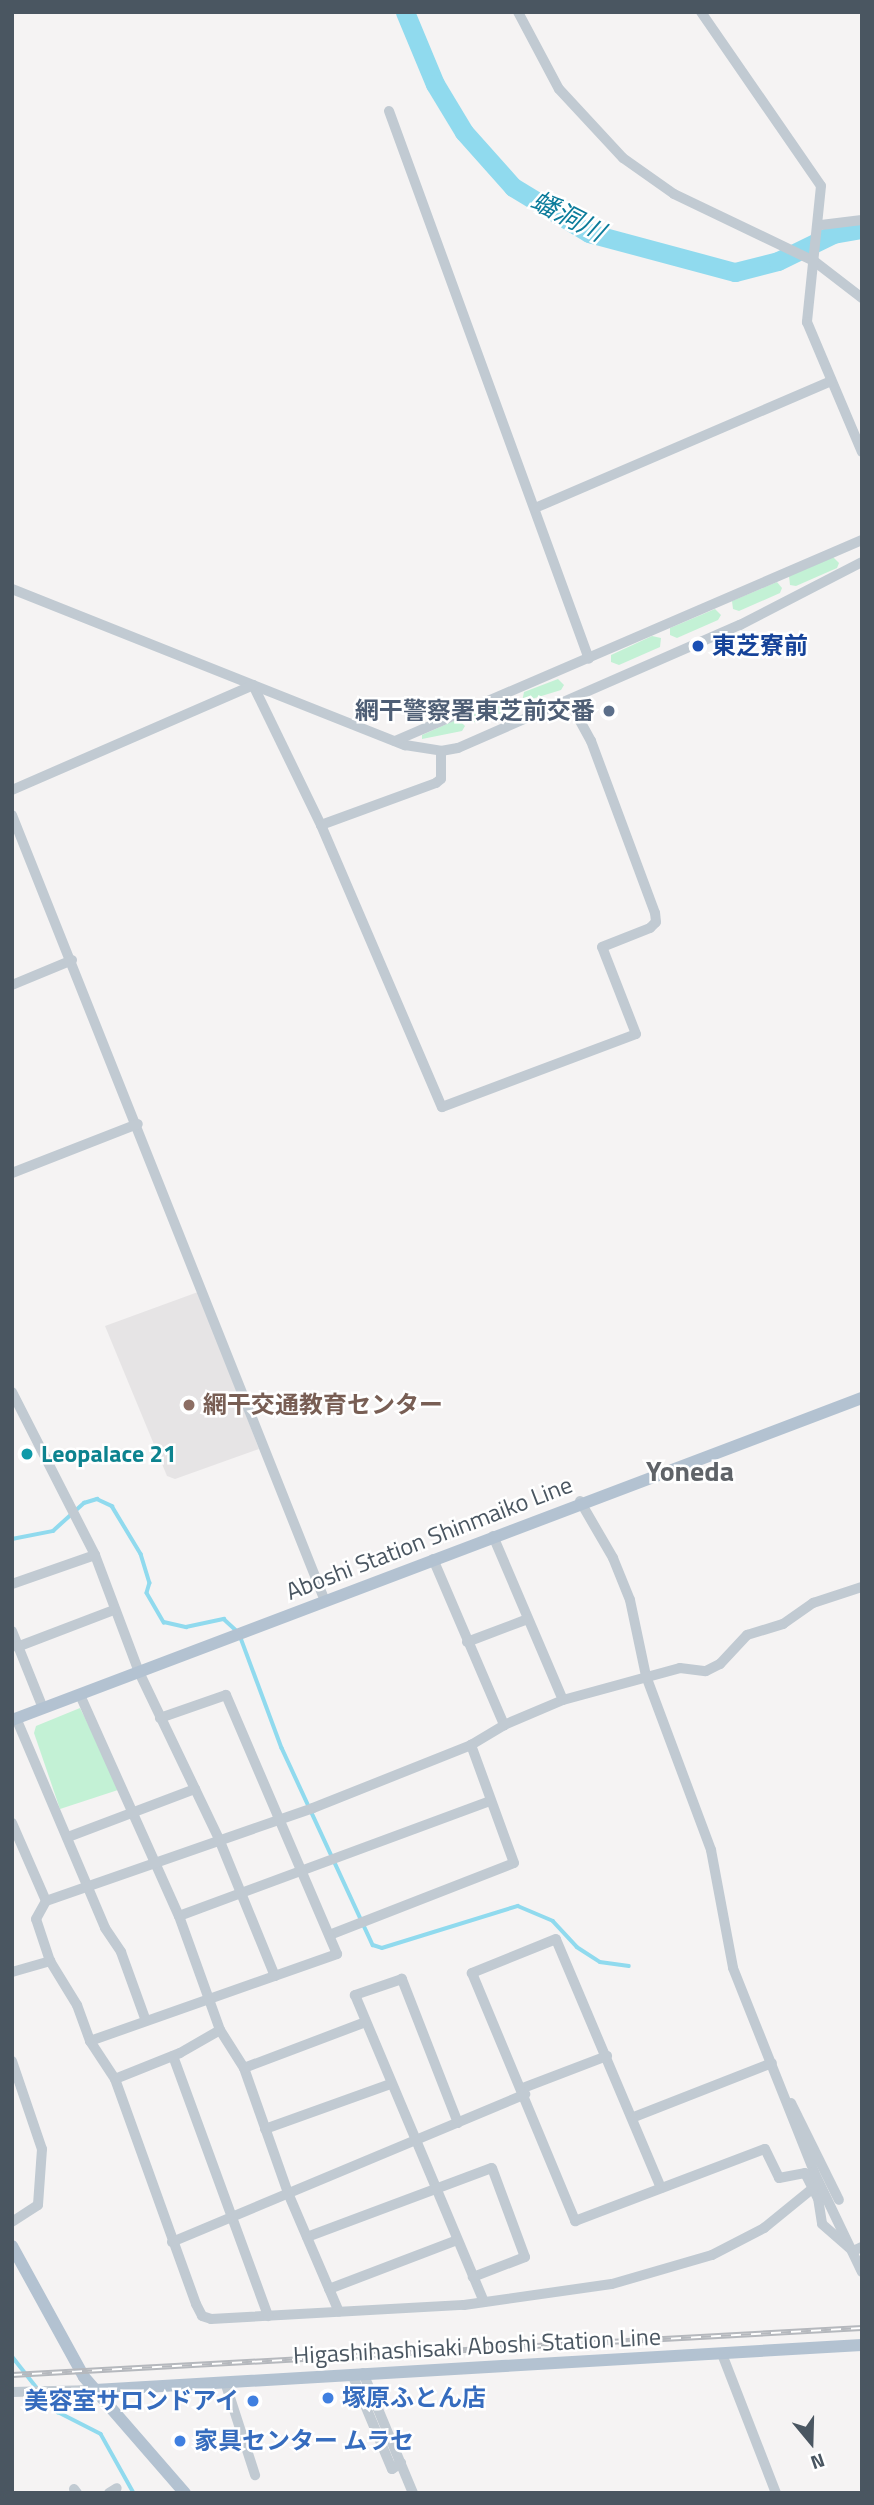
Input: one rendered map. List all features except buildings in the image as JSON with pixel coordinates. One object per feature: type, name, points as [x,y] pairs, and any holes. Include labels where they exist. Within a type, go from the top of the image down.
[{"type":"main road","name":"Aboshi Station Shinmaiko Line","points":[[14,1719],[580,1501],[862,1398]]},
{"type":"main road","points":[[12,2246],[95,2390],[184,2493]]},
{"type":"main road","name":"Higashihashisaki Aboshi Station Line","points":[[95,2390],[862,2345]]},
{"type":"street","points":[[518,12],[559,89],[623,158],[674,194],[814,261],[862,298]]},
{"type":"street","points":[[701,12],[821,186],[821,225],[807,322],[862,452]]},
{"type":"street","points":[[389,111],[589,659]]},
{"type":"street","points":[[821,225],[862,220]]},
{"type":"street","points":[[535,508],[831,381]]},
{"type":"street","points":[[396,740],[862,540]]},
{"type":"street","points":[[12,589],[396,740],[441,751],[569,701],[862,564]]},
{"type":"street","points":[[253,685],[321,825],[442,1107],[636,1034],[602,947],[650,928],[656,922],[655,913],[591,741],[569,701]]},
{"type":"street","points":[[12,790],[253,685]]},
{"type":"street","points":[[321,825],[436,783],[441,779],[441,751]]},
{"type":"street","points":[[12,815],[138,1124],[326,1601]]},
{"type":"street","points":[[12,985],[72,960]]},
{"type":"street","points":[[12,1173],[138,1124]]},
{"type":"street","points":[[12,1392],[95,1555],[139,1672],[219,1839],[275,1976]]},
{"type":"street","points":[[580,1501],[613,1558],[630,1600],[646,1676],[711,1850],[733,1968],[772,2063],[839,2200]]},
{"type":"street","points":[[493,1536],[564,1700]]},
{"type":"street","points":[[12,1584],[95,1555]]},
{"type":"street","points":[[433,1559],[504,1725]]},
{"type":"street","points":[[812,2189],[764,2228],[674,2269],[562,2294],[339,2312],[202,2316],[172,2242],[115,2078],[90,2041],[77,2006],[50,1961],[36,1919],[46,1901],[280,1820],[471,1745],[504,1725],[564,1700],[680,1668],[706,1671],[720,1664],[747,1635],[783,1624],[813,1603],[862,1587]]},
{"type":"street","points":[[17,1647],[114,1610]]},
{"type":"street","points":[[467,1642],[528,1619]]},
{"type":"street","points":[[12,1631],[43,1708]]},
{"type":"street","points":[[80,1695],[180,1916],[211,1998],[220,2030],[244,2068],[288,2193],[339,2312]]},
{"type":"street","points":[[90,2041],[337,1954],[332,1934],[226,1695],[160,1718]]},
{"type":"street","points":[[14,1719],[68,1837],[105,1928],[121,1952],[146,2021]]},
{"type":"street","points":[[332,1934],[514,1863],[471,1745]]},
{"type":"street","points":[[68,1837],[195,1788]]},
{"type":"street","points":[[180,1916],[305,1872],[490,1801]]},
{"type":"street","points":[[12,1823],[46,1901]]},
{"type":"street","points":[[661,2188],[634,2117],[556,1939],[472,1973],[524,2091],[575,2221],[765,2149],[779,2178],[805,2173],[822,2224],[853,2251],[862,2247]]},
{"type":"street","points":[[12,1972],[50,1961]]},
{"type":"street","points":[[458,2123],[402,1979],[355,1995],[414,2141],[484,2302]]},
{"type":"street","points":[[244,2068],[366,2022]]},
{"type":"street","points":[[115,2078],[173,2056],[220,2030]]},
{"type":"street","points":[[173,2056],[268,2316]]},
{"type":"street","points":[[172,2242],[233,2219],[288,2193],[458,2123],[524,2091],[607,2056]]},
{"type":"street","points":[[12,2062],[42,2149],[38,2205],[12,2222]]},
{"type":"street","points":[[634,2117],[772,2063]]},
{"type":"street","points":[[772,2063],[791,2121],[862,2272]]},
{"type":"street","points":[[265,2129],[391,2084]]},
{"type":"street","points":[[307,2237],[492,2168],[525,2258],[473,2277]]},
{"type":"street","points":[[329,2289],[457,2240]]},
{"type":"street","points":[[722,2354],[776,2493]]},
{"type":"street","points":[[358,2374],[413,2493]]},
{"type":"street","points":[[225,2382],[255,2475]]},
{"type":"street","points":[[12,2392],[95,2390]]},
{"type":"shaded area","name":"網干交通教育センター","points":[[198,1292],[259,1449],[175,1479],[167,1476],[105,1326]]},
{"type":"green space","points":[[833,557],[839,563],[837,568],[796,586],[790,585],[789,576]]},
{"type":"green space","points":[[777,582],[782,588],[780,593],[739,611],[733,609],[732,601]]},
{"type":"green space","points":[[715,609],[721,615],[718,620],[677,638],[670,635],[670,628]]},
{"type":"green space","points":[[652,636],[661,638],[660,647],[619,665],[611,662],[611,655]]},
{"type":"green space","points":[[558,679],[564,685],[561,690],[522,702],[524,692]]},
{"type":"green space","points":[[507,699],[513,704],[511,710],[472,723],[474,713]]},
{"type":"green space","points":[[458,719],[465,726],[462,731],[422,739],[422,735]]},
{"type":"green space","points":[[80,1708],[121,1789],[60,1809],[34,1733],[36,1726]]},
{"type":"waterway","name":"蟠洞川","points":[[405,12],[435,84],[464,132],[513,187],[589,233],[735,272],[778,261],[833,234],[862,229]]},
{"type":"waterway","points":[[12,1539],[53,1531],[84,1503],[97,1499],[112,1506],[141,1554],[150,1583],[147,1593],[164,1622],[186,1627],[224,1619],[237,1631]]},
{"type":"waterway","points":[[241,1638],[282,1748],[373,1945],[382,1948],[518,1906],[553,1921],[577,1947],[600,1962],[629,1966]]},
{"type":"waterway","points":[[12,2356],[37,2388]]},
{"type":"waterway","points":[[41,2394],[58,2412],[101,2434],[134,2493]]},
{"type":"railway","points":[[12,2375],[862,2328]]},
{"type":"place","name":"東芝寮前","points":[[698,646]]},
{"type":"place","name":"網干警察署東芝前交番","points":[[609,711]]},
{"type":"place","name":"網干交通教育センター","points":[[189,1405]]},
{"type":"place","name":"Leopalace 21","points":[[27,1454]]},
{"type":"place","name":"塚原ふとん店","points":[[328,2398]]},
{"type":"place","name":"美容室サロンドアイ","points":[[253,2401]]},
{"type":"place","name":"家具センター ムラセ","points":[[180,2441]]},
{"type":"district","name":"Yoneda","points":[[690,1471]]}]
